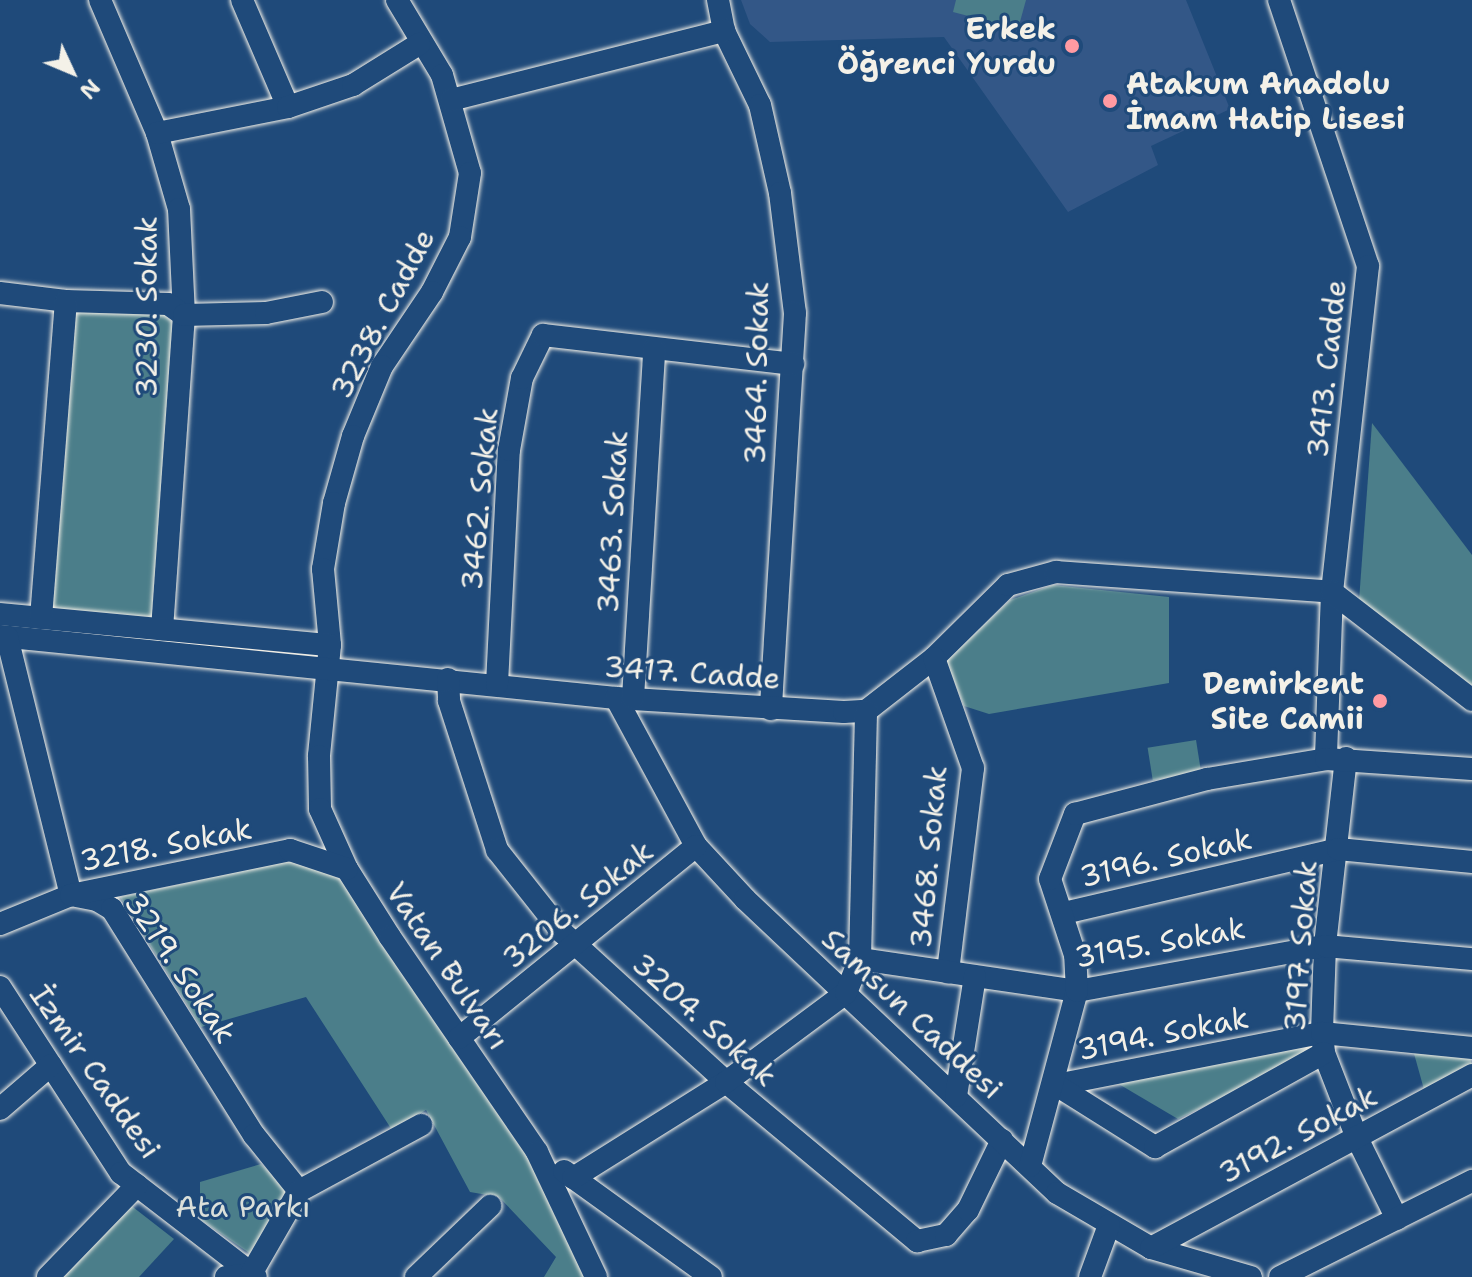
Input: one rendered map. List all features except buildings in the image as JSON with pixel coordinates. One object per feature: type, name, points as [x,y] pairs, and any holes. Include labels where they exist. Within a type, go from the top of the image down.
[{"type":"street","name":"3230. Sokak","points":[[100,0],[157,133],[179,209],[184,315],[162,629]]},
{"type":"street","points":[[242,0],[288,107]]},
{"type":"street","name":"3238. Cadde","points":[[328,669],[330,645],[323,569],[334,503],[353,436],[382,366],[432,292],[460,237],[470,173],[442,75],[419,44],[397,0]]},
{"type":"street","name":"3464. Sokak","points":[[718,0],[724,31],[760,105],[780,193],[795,313],[771,709]]},
{"type":"street","name":"3413. Cadde","points":[[1279,0],[1368,266],[1332,592],[1336,759]]},
{"type":"street","points":[[451,100],[724,31]]},
{"type":"street","points":[[157,133],[288,107],[353,85],[419,44]]},
{"type":"street","points":[[0,293],[66,301],[168,304],[184,315],[266,313],[322,302]]},
{"type":"street","points":[[41,618],[66,301]]},
{"type":"street","name":"3462. Sokak","points":[[497,684],[509,450],[531,351],[543,335],[793,364]]},
{"type":"street","name":"3463. Sokak","points":[[624,698],[654,350]]},
{"type":"street","points":[[573,1178],[726,1082],[846,993],[860,959],[866,711],[934,658],[1008,585],[1056,572],[1332,592],[1472,700]]},
{"type":"street","points":[[0,614],[330,645]]},
{"type":"street","points":[[3,637],[71,895]]},
{"type":"street","name":"3417. Cadde","points":[[3,637],[624,698],[771,709],[866,711]]},
{"type":"street","name":"3468. Sokak","points":[[934,658],[973,768],[948,972]]},
{"type":"street","name":"Vatan Bulvarı","points":[[328,669],[319,756],[320,809],[347,869],[537,1152],[596,1277]]},
{"type":"street","name":"3204. Sokak","points":[[448,679],[449,701],[497,850],[578,946],[726,1082],[917,1241],[946,1235],[968,1210],[1002,1140]]},
{"type":"street","name":"Samsun Caddesi","points":[[624,698],[696,846],[1057,1193],[1188,1269],[1251,1277]]},
{"type":"street","points":[[1030,1166],[1056,1085],[1077,991],[1064,913],[1050,879],[1075,814],[1207,779],[1336,759],[1472,769]]},
{"type":"street","name":"3197. Sokak","points":[[1336,759],[1338,849],[1325,946],[1323,1043],[1357,1138],[1397,1219]]},
{"type":"street","name":"3206. Sokak","points":[[459,1038],[578,946],[696,846]]},
{"type":"street","name":"3196. Sokak","points":[[1064,913],[1338,849],[1472,862]]},
{"type":"street","name":"3218. Sokak","points":[[0,924],[71,895],[290,850],[347,869]]},
{"type":"street","name":"3219. Sokak","points":[[71,895],[97,900],[112,909],[254,1135],[299,1191]]},
{"type":"street","name":"3195. Sokak","points":[[860,959],[1077,991],[1325,946],[1472,959]]},
{"type":"street","points":[[956,1096],[975,976]]},
{"type":"street","name":"İzmir Caddesi","points":[[0,987],[121,1173],[254,1276]]},
{"type":"street","points":[[1056,1085],[1155,1147],[1323,1043]]},
{"type":"street","name":"3194. Sokak","points":[[1056,1085],[1323,1043],[1472,1048]]},
{"type":"street","points":[[0,1109],[51,1065]]},
{"type":"street","name":"3192. Sokak","points":[[1151,1248],[1472,1075]]},
{"type":"street","points":[[226,1277],[254,1276],[299,1191],[421,1125]]},
{"type":"street","points":[[537,1152],[711,1277]]},
{"type":"street","points":[[1280,1277],[1472,1181]]},
{"type":"street","points":[[48,1277],[137,1185]]},
{"type":"street","points":[[416,1277],[490,1206]]},
{"type":"street","points":[[1090,1277],[1109,1225]]},
{"type":"shaded area","name":"Atakum Anadolu İmam Hatip Lisesi","points":[[741,0],[1186,0],[1230,109],[1151,146],[1158,165],[1068,212],[944,37],[770,42],[750,24]]},
{"type":"green space","points":[[956,0],[1026,0],[1018,29],[953,12]]},
{"type":"green space","points":[[74,311],[163,313],[175,325],[156,618],[51,608]]},
{"type":"green space","points":[[1372,423],[1472,555],[1472,687],[1359,601]]},
{"type":"green space","points":[[1053,585],[1169,597],[1169,683],[989,714],[964,706],[946,661],[1010,600]]},
{"type":"green space","points":[[1196,740],[1201,773],[1153,780],[1148,748]]},
{"type":"green space","points":[[289,861],[340,877],[529,1159],[585,1277],[544,1277],[556,1257],[499,1197],[470,1192],[426,1110],[392,1130],[306,997],[201,1027],[120,897]]},
{"type":"green space","points":[[1315,1044],[1316,1052],[1178,1119],[1117,1083]]},
{"type":"green space","points":[[1413,1050],[1470,1057],[1472,1068],[1425,1093]]},
{"type":"green space","name":"Ata Parkı","points":[[261,1164],[292,1194],[252,1255],[200,1219],[200,1182]]},
{"type":"green space","points":[[129,1204],[174,1239],[139,1277],[62,1277]]},
{"type":"place","name":"Erkek Öğrenci Yurdu","points":[[1072,46]]},
{"type":"place","name":"Atakum Anadolu İmam Hatip Lisesi","points":[[1110,101]]},
{"type":"place","name":"Demirkent Site Camii","points":[[1380,701]]}]
